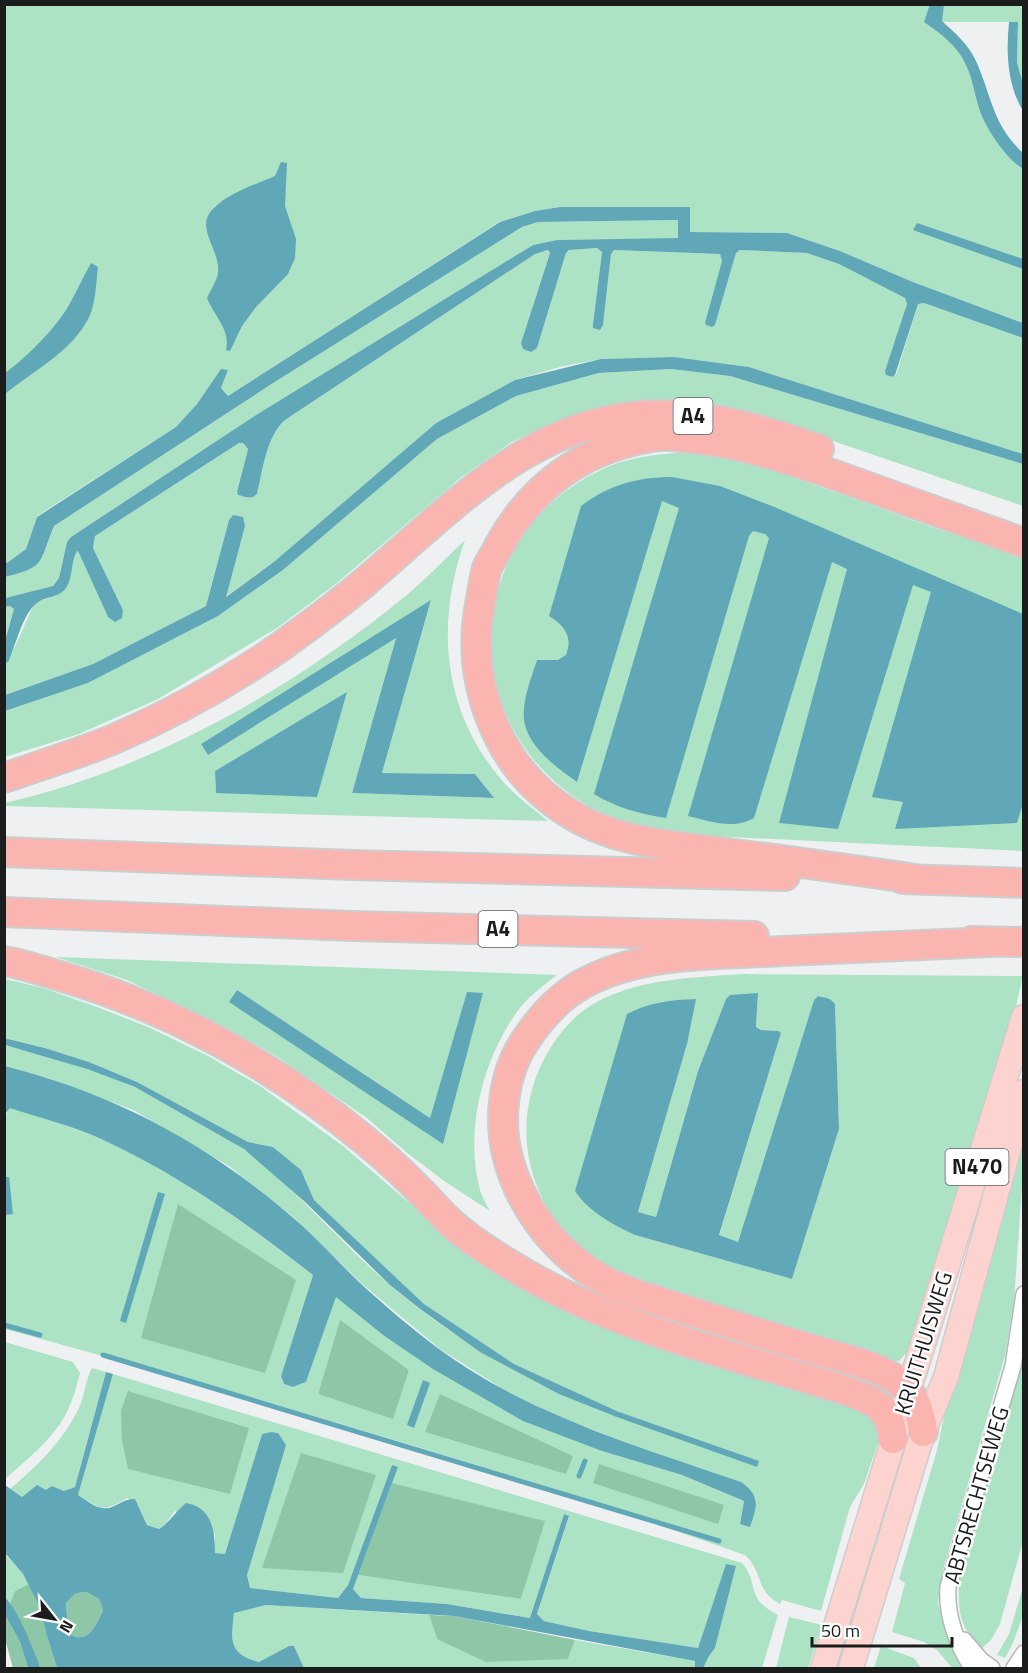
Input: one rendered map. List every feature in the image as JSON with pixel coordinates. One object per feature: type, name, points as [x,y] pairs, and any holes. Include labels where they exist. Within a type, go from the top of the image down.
[{"type":"highway","name":"A4","points":[[4,778],[114,738],[197,699],[237,676],[332,609],[435,519],[496,471],[527,451],[558,436],[589,425],[628,417],[668,414],[731,422],[770,432],[1023,523]]},
{"type":"highway","name":"A4","points":[[922,880],[651,843],[596,828],[566,812],[537,789],[516,766],[495,730],[483,696],[475,660],[478,614],[487,568],[508,529],[536,493],[580,462],[612,447],[661,436],[710,440],[768,452],[1023,543]]},
{"type":"highway","name":"A4","points":[[4,852],[354,865],[1023,883]]},
{"type":"highway","name":"A4","points":[[4,912],[352,926],[1023,942]]},
{"type":"highway","name":"A4","points":[[923,1432],[922,1418],[917,1405],[908,1390],[890,1376],[854,1362],[620,1287],[591,1273],[567,1253],[549,1236],[528,1208],[513,1178],[505,1148],[503,1119],[507,1082],[522,1045],[541,1018],[585,982],[627,966],[682,956],[991,942]]},
{"type":"highway","points":[[4,961],[88,985],[154,1011],[217,1041],[273,1072],[325,1108],[369,1143],[422,1192],[450,1222],[504,1262],[546,1286],[615,1317],[871,1400],[888,1415],[893,1439]]},
{"type":"main road","name":"KRUITHUISWEG","points":[[823,1668],[1023,1017]]},
{"type":"main road","name":"KRUITHUISWEG","points":[[854,1660],[923,1432],[946,1377],[1023,1092]]},
{"type":"street","name":"ABTSRECHTSEWEG","points":[[972,1668],[952,1627],[947,1601],[948,1587],[1013,1366],[1023,1294]]},
{"type":"street","points":[[952,1627],[981,1660],[992,1668]]},
{"type":"street","points":[[1014,1668],[1023,1653]]},
{"type":"green space","points":[[5,5],[1023,5],[1023,84],[1017,62],[1018,22],[926,22],[944,36],[964,59],[985,122],[1003,150],[1023,169],[1023,323],[913,282],[840,251],[787,233],[690,232],[690,207],[560,207],[535,211],[499,222],[228,396],[221,388],[228,370],[221,370],[197,404],[176,427],[37,516],[26,549],[7,563],[5,560]]},
{"type":"green space","points":[[678,220],[678,239],[557,240],[533,245],[256,415],[71,537],[67,542],[59,578],[53,586],[5,598],[5,577],[28,570],[39,562],[54,526],[270,385],[522,227],[538,222]]},
{"type":"green space","points":[[597,248],[602,252],[593,324],[603,325],[611,253],[614,250],[720,254],[722,261],[715,325],[736,253],[740,250],[807,253],[839,264],[905,298],[907,304],[886,375],[893,377],[896,375],[918,304],[924,303],[1023,338],[1023,454],[749,367],[674,357],[601,359],[560,367],[515,380],[436,423],[275,561],[225,597],[245,526],[233,515],[229,520],[206,606],[93,664],[5,695],[4,663],[8,662],[33,606],[39,601],[55,596],[69,580],[76,552],[79,552],[108,617],[123,610],[93,548],[95,536],[239,443],[243,443],[248,449],[237,492],[238,495],[246,497],[255,496],[269,445],[273,435],[285,420],[535,254],[549,250],[550,253],[521,343],[537,348],[566,253],[569,250]]},
{"type":"green space","points":[[671,369],[730,376],[1023,464],[1023,506],[798,429],[680,402],[624,403],[578,414],[513,441],[459,479],[337,583],[277,628],[158,699],[79,734],[5,757],[5,711],[88,683],[218,616],[283,570],[437,439],[516,396],[600,373]]},
{"type":"green space","points":[[676,453],[714,456],[769,470],[947,532],[1023,555],[1023,851],[747,838],[669,831],[620,820],[600,812],[552,779],[518,738],[498,690],[491,639],[498,589],[519,542],[554,501],[611,465],[639,458]]},
{"type":"green space","points":[[465,540],[455,573],[448,638],[451,670],[458,702],[470,732],[487,761],[509,788],[548,821],[5,806],[5,803],[60,788],[167,747],[269,693],[318,662],[409,593]],"holes":[[[431,601],[382,773],[475,774],[493,798],[352,793],[396,637],[208,755],[201,744]],[[347,693],[216,793],[215,771]]]},
{"type":"green space","points":[[10,606],[14,609],[5,641],[5,607]]},
{"type":"green space","points":[[56,957],[557,975],[532,995],[506,1028],[495,1050],[480,1096],[474,1144],[476,1167],[480,1190],[490,1211],[444,1181],[367,1118],[278,1057],[227,1028],[127,980]],"holes":[[[237,990],[430,1118],[467,993],[443,1143],[230,1002]]]},
{"type":"green space","points":[[741,974],[1023,976],[1013,1019],[967,1158],[912,1347],[899,1361],[888,1360],[696,1301],[661,1289],[609,1266],[593,1256],[570,1236],[551,1213],[538,1187],[529,1160],[526,1132],[529,1103],[537,1074],[551,1047],[565,1028],[595,1003],[630,988],[685,978]],"holes":[[[758,994],[756,1027],[781,1033],[719,1236],[738,1242],[814,1000],[818,996],[823,996],[835,1004],[839,1129],[792,1279],[635,1235],[662,1001],[687,1044],[638,1212],[656,1217],[698,1071],[726,999]]]},
{"type":"green space","points":[[5,979],[43,988],[148,1027],[208,1056],[260,1086],[343,1146],[436,1226],[498,1272],[863,1405],[882,1431],[864,1484],[850,1507],[821,1611],[782,1600],[780,1604],[772,1599],[766,1593],[751,1561],[745,1555],[558,1490],[251,1397],[5,1329],[5,1215],[13,1213],[8,1177],[4,1177],[5,1121],[10,1107],[90,1134],[158,1168],[211,1201],[313,1275],[281,1376],[284,1384],[294,1387],[306,1382],[336,1296],[383,1335],[602,1451],[682,1475],[744,1501],[740,1524],[756,1498],[685,1463],[550,1413],[503,1389],[440,1349],[361,1283],[292,1216],[229,1166],[133,1110],[45,1077],[5,1066],[4,1045],[70,1063],[134,1087],[228,1139],[245,1150],[283,1182],[391,1286],[443,1326],[525,1376],[614,1416],[619,1412],[514,1364],[424,1304],[314,1200],[301,1170],[273,1147],[248,1142],[137,1082],[89,1062],[5,1038]],"holes":[[[340,1321],[409,1370],[393,1418],[318,1394]]]},
{"type":"green space","points":[[1023,1144],[1014,1301],[1005,1356],[943,1570],[938,1603],[947,1634],[965,1665],[952,1668],[938,1651],[924,1642],[892,1632],[905,1583],[899,1579],[937,1450],[957,1354],[984,1262]]},
{"type":"green space","points":[[178,1204],[296,1280],[265,1373],[141,1338]]},
{"type":"green space","points":[[340,1320],[409,1370],[393,1419],[318,1394]]},
{"type":"green space","points":[[5,1342],[73,1362],[80,1373],[67,1412],[53,1434],[5,1479]]},
{"type":"green space","points":[[1023,1356],[1023,1541],[1000,1624],[991,1640],[980,1650],[968,1633],[961,1617],[959,1579]]},
{"type":"green space","points":[[92,1368],[106,1372],[75,1487],[64,1491],[52,1486],[47,1490],[22,1497],[10,1489],[40,1462],[73,1420],[83,1398]]},
{"type":"green space","points":[[113,1374],[742,1563],[750,1577],[756,1596],[767,1609],[778,1615],[762,1668],[703,1668],[715,1648],[736,1566],[726,1565],[698,1648],[589,1631],[544,1621],[537,1614],[569,1517],[564,1514],[531,1618],[447,1604],[361,1598],[353,1589],[358,1575],[521,1599],[544,1521],[392,1483],[392,1465],[348,1585],[338,1598],[250,1588],[247,1575],[278,1433],[262,1434],[225,1554],[215,1553],[215,1534],[175,1511],[159,1529],[147,1525],[138,1505],[127,1498],[112,1506],[102,1507],[78,1495]]},
{"type":"green space","points":[[128,1391],[249,1428],[230,1494],[128,1469],[122,1440],[121,1411]]},
{"type":"green space","points":[[440,1394],[573,1456],[566,1474],[425,1432]]},
{"type":"green space","points":[[301,1453],[376,1475],[343,1573],[262,1568]]},
{"type":"green space","points":[[599,1464],[724,1505],[718,1524],[593,1483]]},
{"type":"green space","points":[[392,1483],[545,1521],[521,1599],[358,1575]]},
{"type":"green space","points":[[4,1553],[29,1584],[15,1591],[10,1603],[5,1597]]},
{"type":"green space","points":[[29,1584],[42,1609],[46,1633],[57,1668],[40,1668],[10,1603],[15,1591]]},
{"type":"green space","points":[[1023,1587],[1023,1616],[1005,1658],[997,1655],[1009,1634]]},
{"type":"green space","points":[[87,1592],[99,1599],[103,1610],[91,1631],[83,1637],[78,1637],[72,1635],[68,1629],[66,1603],[75,1594]]},
{"type":"green space","points":[[266,1605],[429,1615],[437,1639],[568,1659],[575,1640],[696,1661],[695,1668],[304,1668],[294,1646],[289,1646],[259,1662],[249,1659],[237,1650],[232,1638],[234,1612]]},
{"type":"green space","points":[[5,1615],[20,1642],[28,1668],[13,1668],[5,1639]]},
{"type":"green space","points":[[429,1615],[454,1616],[575,1640],[568,1659],[486,1662],[437,1639]]},
{"type":"green space","points":[[789,1617],[822,1625],[808,1668],[776,1668]]},
{"type":"green space","points":[[881,1646],[914,1658],[921,1668],[874,1668]]},
{"type":"water","points":[[930,4],[944,5],[942,21],[972,53],[998,120],[1012,142],[1023,153],[1023,169],[1003,150],[985,122],[963,58],[954,46],[924,22]]},
{"type":"water","points":[[1009,22],[1018,22],[1017,62],[1023,84],[1023,111],[1014,90],[1009,68]]},
{"type":"water","points":[[281,162],[287,163],[285,206],[296,239],[295,258],[288,274],[256,307],[242,326],[230,351],[226,350],[224,330],[207,298],[218,273],[216,256],[207,231],[208,215],[220,202],[243,189],[275,176]]},
{"type":"water","points":[[560,207],[690,207],[690,232],[787,233],[840,251],[913,282],[1023,323],[1023,338],[924,303],[918,304],[895,375],[893,377],[886,375],[885,371],[907,304],[905,298],[839,264],[807,253],[740,250],[736,253],[715,325],[712,327],[705,323],[722,261],[720,254],[614,250],[611,254],[603,325],[600,330],[593,328],[602,252],[597,248],[569,250],[566,253],[537,348],[531,352],[523,349],[521,343],[550,253],[548,250],[535,254],[285,420],[273,435],[269,445],[255,496],[246,497],[238,495],[237,492],[248,449],[243,443],[239,443],[95,536],[93,548],[123,610],[122,618],[115,622],[108,617],[77,551],[66,588],[60,594],[32,607],[24,620],[10,658],[5,663],[5,641],[14,609],[10,606],[5,607],[5,598],[53,586],[59,578],[67,542],[71,537],[256,415],[533,245],[557,240],[678,238],[678,220],[538,222],[522,227],[270,385],[54,526],[39,562],[28,570],[5,577],[5,560],[7,563],[26,549],[37,517],[176,427],[197,404],[221,369],[228,370],[221,388],[228,396],[500,222],[535,211]]},
{"type":"water","points":[[917,223],[1023,259],[1023,269],[913,230]]},
{"type":"water","points":[[91,263],[98,267],[95,292],[89,317],[82,329],[52,360],[5,394],[5,373],[49,333],[69,305]]},
{"type":"water","points":[[674,357],[749,367],[1023,454],[1023,464],[730,376],[671,369],[599,373],[516,396],[437,439],[283,570],[218,616],[88,683],[5,711],[5,695],[93,664],[206,606],[229,520],[233,515],[243,517],[245,526],[226,597],[275,561],[436,423],[515,380],[601,359]]},
{"type":"water","points":[[672,477],[720,486],[772,506],[1023,614],[1024,800],[1017,823],[895,829],[903,802],[872,797],[931,592],[913,585],[838,829],[779,823],[847,569],[832,562],[754,818],[746,822],[730,824],[688,816],[769,538],[765,534],[753,531],[749,536],[666,818],[629,810],[594,794],[679,508],[662,501],[577,782],[540,752],[527,732],[524,721],[525,703],[537,660],[558,660],[566,655],[568,649],[566,632],[549,616],[581,506],[602,493],[624,484]]},
{"type":"water","points":[[431,600],[382,773],[475,774],[494,798],[352,793],[396,638],[208,755],[201,744]]},
{"type":"water","points":[[347,692],[317,797],[216,793],[215,771]]},
{"type":"water","points":[[237,990],[430,1118],[467,992],[483,993],[443,1144],[229,1002]]},
{"type":"water","points":[[758,993],[756,1027],[781,1033],[719,1235],[738,1242],[814,1000],[818,996],[829,999],[835,1004],[839,1129],[792,1279],[635,1235],[594,1211],[575,1191],[627,1014],[661,1002],[696,999],[687,1044],[638,1212],[656,1217],[698,1071],[726,999],[730,995]]},
{"type":"water","points":[[4,1038],[89,1062],[137,1082],[248,1142],[273,1147],[301,1170],[314,1200],[424,1304],[514,1364],[619,1412],[759,1461],[757,1467],[559,1394],[480,1352],[390,1285],[305,1202],[244,1149],[135,1087],[87,1069],[5,1045]]},
{"type":"water","points":[[5,1066],[45,1077],[121,1106],[191,1143],[225,1165],[300,1224],[359,1282],[439,1349],[510,1393],[623,1442],[741,1482],[752,1492],[756,1502],[750,1527],[740,1524],[744,1501],[682,1475],[602,1451],[523,1421],[433,1369],[383,1335],[336,1297],[306,1382],[293,1387],[284,1384],[281,1376],[313,1275],[211,1201],[157,1168],[101,1139],[10,1108],[6,1113],[5,1125]]},
{"type":"water","points":[[5,1177],[9,1177],[13,1214],[5,1215]]},
{"type":"water","points":[[158,1192],[165,1194],[126,1323],[120,1321]]},
{"type":"water","points":[[106,1372],[113,1374],[78,1495],[100,1508],[135,1499],[147,1525],[159,1529],[186,1503],[195,1505],[202,1509],[210,1521],[215,1553],[225,1554],[262,1434],[278,1433],[286,1445],[247,1575],[250,1588],[338,1598],[348,1585],[392,1465],[398,1467],[353,1589],[361,1598],[447,1604],[530,1618],[564,1514],[569,1516],[537,1614],[544,1621],[589,1631],[698,1648],[726,1564],[736,1566],[715,1648],[703,1668],[695,1668],[695,1661],[454,1616],[266,1605],[234,1613],[232,1638],[237,1650],[249,1659],[259,1662],[289,1646],[294,1646],[304,1668],[57,1668],[41,1609],[23,1574],[5,1553],[5,1485],[22,1497],[37,1485],[46,1490],[52,1486],[64,1491],[75,1487]],"holes":[[[87,1592],[99,1599],[103,1610],[91,1631],[83,1637],[78,1637],[72,1635],[68,1629],[66,1603],[75,1594]]]},
{"type":"water","points":[[423,1380],[430,1383],[414,1428],[407,1425]]},
{"type":"water","points":[[5,1597],[20,1620],[40,1668],[28,1668],[20,1642],[5,1615]]},
{"type":"waterway","points":[[4,1325],[40,1335]]},
{"type":"waterway","points":[[103,1355],[719,1541]]},
{"type":"waterway","points":[[579,1476],[585,1461]]}]
